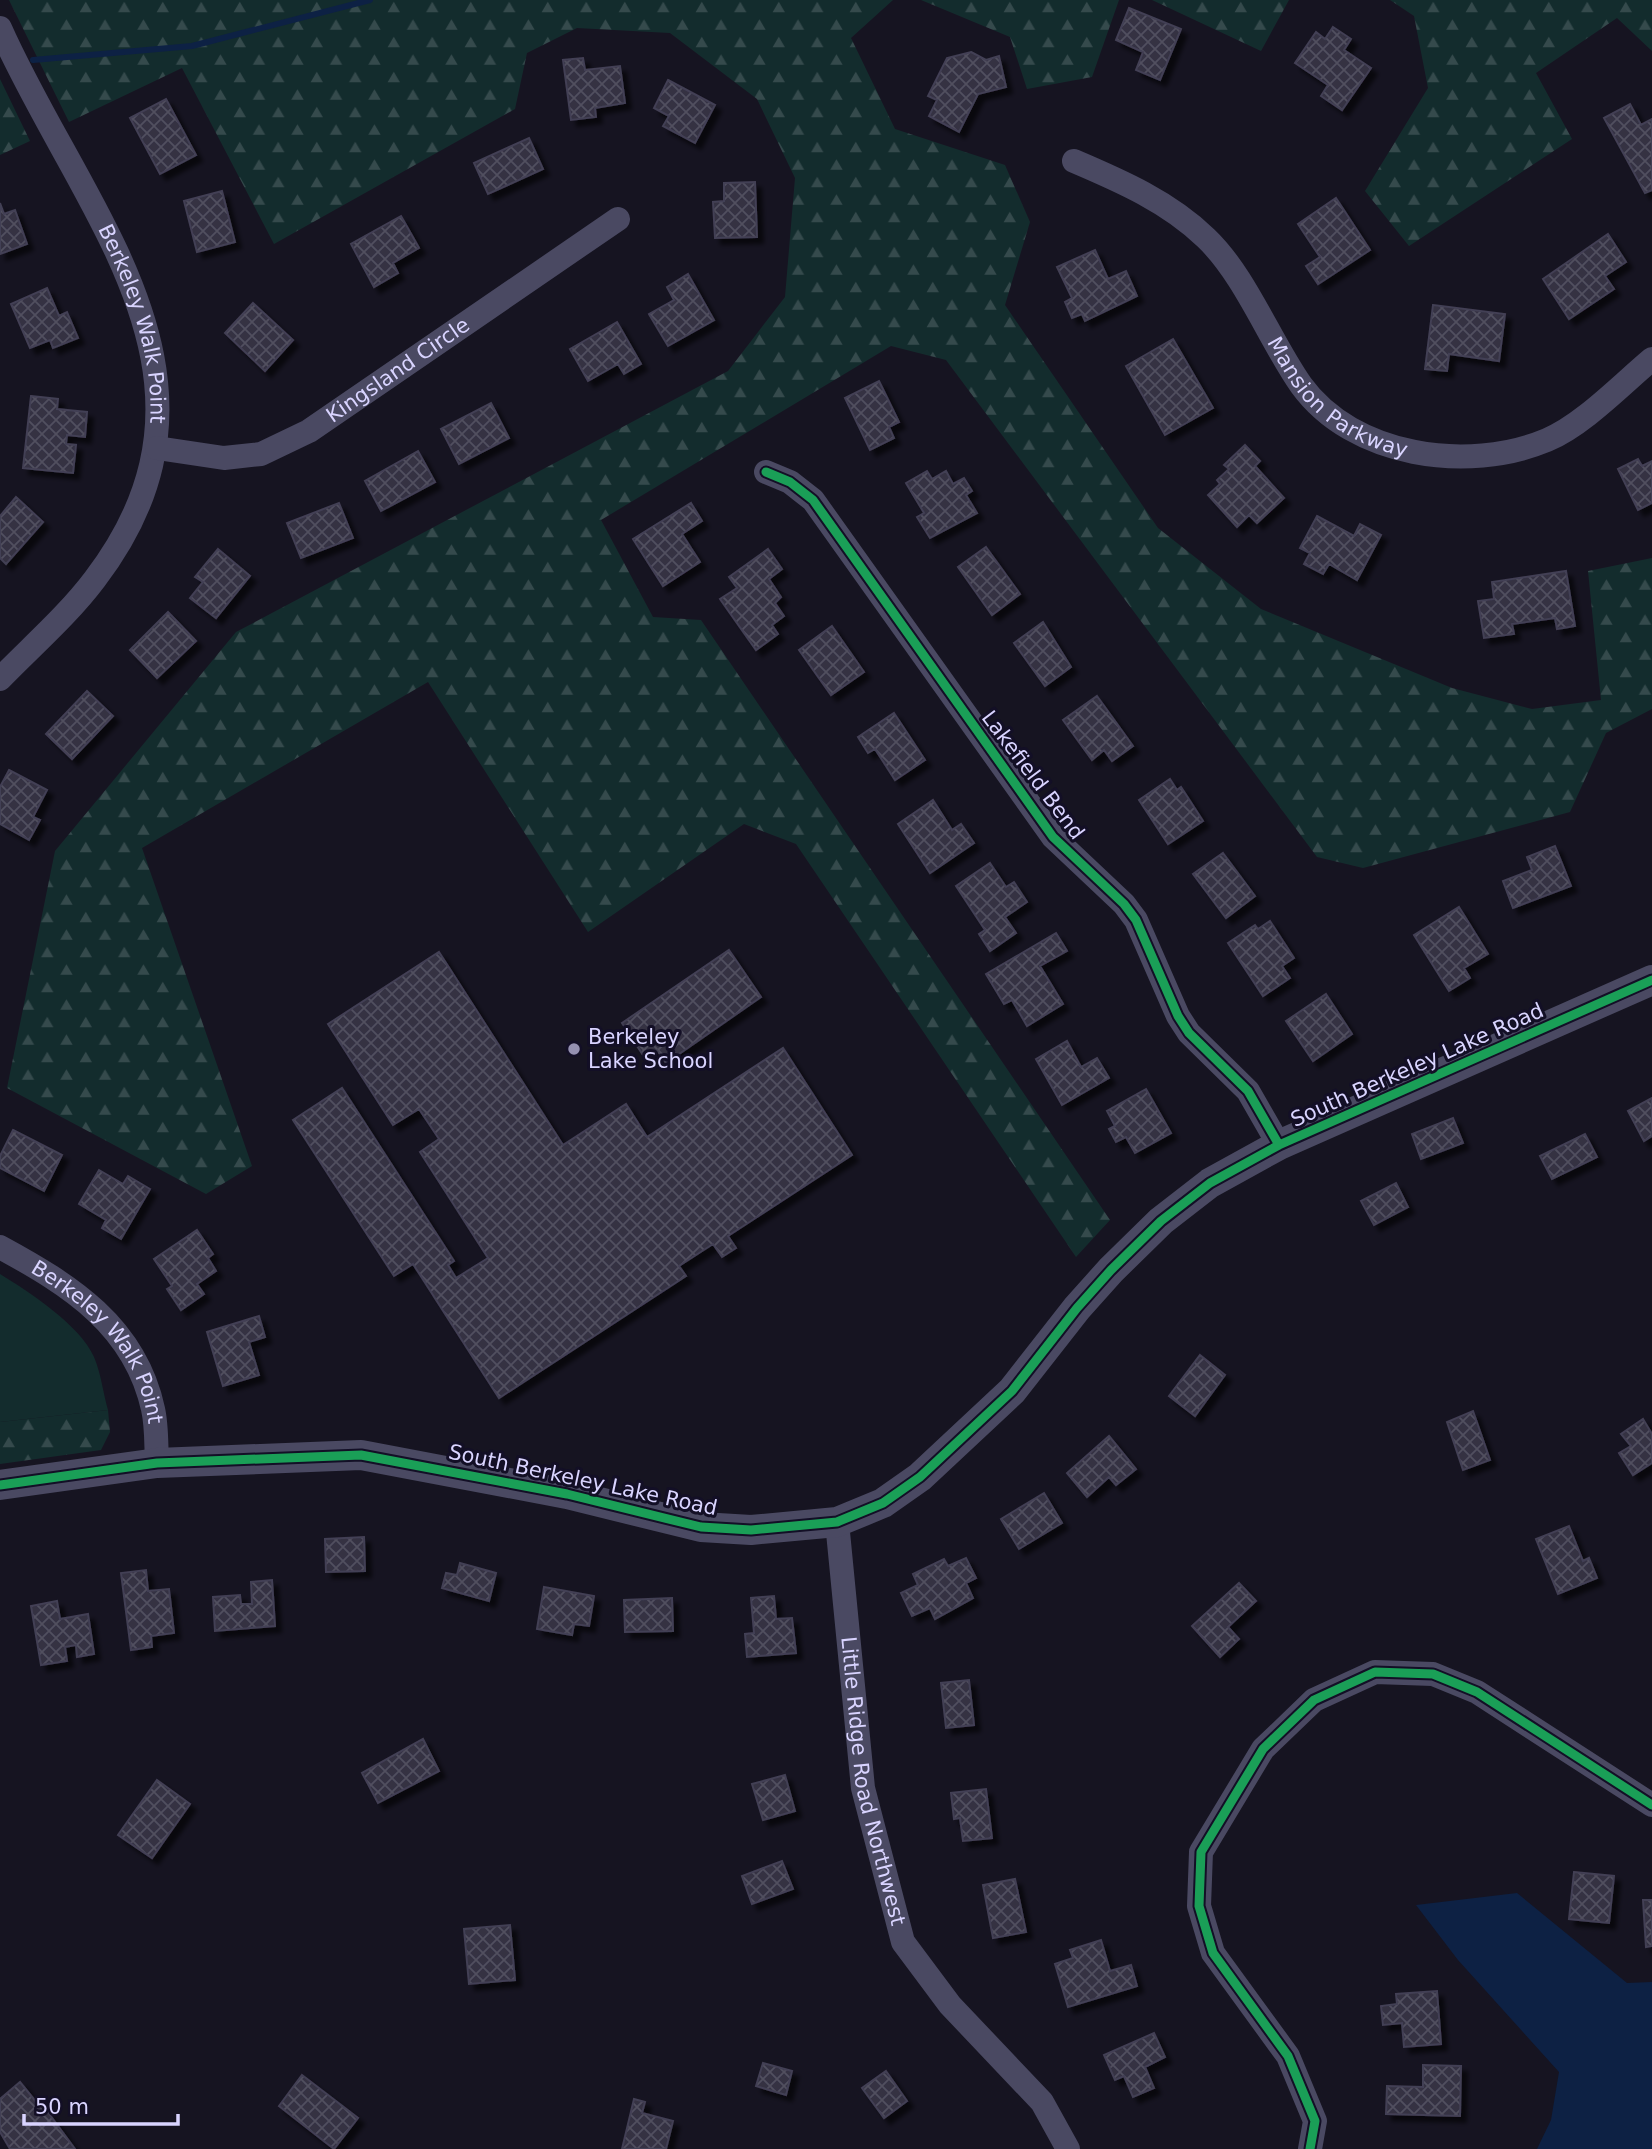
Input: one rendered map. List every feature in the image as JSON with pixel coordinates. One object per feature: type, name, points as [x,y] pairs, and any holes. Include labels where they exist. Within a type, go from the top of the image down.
[{"type":"street","name":"Berkeley Walk Point","points":[[0,29],[114,246],[141,309],[158,377],[157,448],[138,508],[95,579],[0,679]]},
{"type":"street","name":"Mansion Parkway","points":[[1074,161],[1141,190],[1206,237],[1223,257],[1301,384],[1336,422],[1370,440],[1455,456],[1515,451],[1550,439],[1579,419],[1652,359]]},
{"type":"street","name":"Kingsland Circle","points":[[157,448],[224,458],[236,457],[261,454],[309,431],[618,219]]},
{"type":"street","name":"Lakefield Bend","points":[[766,472],[790,482],[813,500],[1053,836],[1124,904],[1136,920],[1178,1016],[1189,1033],[1248,1091],[1279,1145]]},
{"type":"street","name":"South Berkeley Lake Road","points":[[0,1485],[157,1463],[361,1455],[427,1465],[567,1494],[701,1527],[751,1530],[836,1522],[883,1503],[920,1477],[1012,1391],[1077,1308],[1161,1221],[1210,1183],[1279,1145],[1652,980]]},
{"type":"street","name":"Berkeley Walk Point","points":[[0,1247],[71,1289],[101,1313],[133,1356],[153,1409],[157,1463]]},
{"type":"street","name":"Little Ridge Road Northwest","points":[[836,1522],[863,1788],[903,1942],[950,2005],[1041,2102],[1068,2149]]},
{"type":"street","points":[[1310,2149],[1315,2121],[1288,2056],[1213,1952],[1199,1906],[1201,1852],[1263,1749],[1314,1700],[1375,1672],[1433,1674],[1477,1692],[1652,1805]]},
{"type":"green space","points":[[9,0],[893,0],[851,38],[895,129],[1005,165],[1030,222],[1005,305],[1158,528],[1261,609],[1452,688],[1532,709],[1601,700],[1588,571],[1652,558],[1652,709],[1606,733],[1570,812],[1363,868],[1317,857],[946,360],[891,346],[601,520],[653,617],[701,620],[1110,1220],[1076,1257],[796,844],[744,824],[588,932],[428,682],[142,848],[252,1166],[206,1194],[7,1088],[55,851],[236,632],[728,371],[785,297],[795,178],[757,99],[670,33],[577,28],[527,53],[515,109],[274,244],[182,68],[69,122]]},
{"type":"green space","points":[[921,0],[1119,0],[1092,77],[1027,89],[1010,37]]},
{"type":"green space","points":[[1152,0],[1289,0],[1261,51]]},
{"type":"green space","points":[[1390,0],[1652,0],[1652,51],[1617,18],[1536,73],[1572,139],[1409,246],[1365,191],[1428,88],[1414,16]]},
{"type":"green space","points":[[0,79],[30,141],[0,155]]},
{"type":"green space","points":[[0,1274],[53,1310],[78,1333],[94,1357],[108,1410],[0,1422]]},
{"type":"green space","points":[[108,1410],[110,1432],[101,1450],[0,1464],[0,1422]]},
{"type":"water","points":[[1517,1893],[1627,1983],[1652,1982],[1652,2149],[1537,2149],[1551,2120],[1559,2072],[1458,1960],[1416,1905]]},
{"type":"building","points":[[1129,8],[1181,29],[1160,80],[1136,70],[1143,52],[1116,40]]},
{"type":"building","points":[[1333,27],[1351,39],[1344,50],[1371,68],[1342,110],[1321,96],[1328,85],[1295,63],[1316,32],[1325,39]]},
{"type":"building","points":[[971,52],[986,60],[999,56],[1006,87],[978,94],[959,132],[929,116],[937,100],[928,96],[947,58]]},
{"type":"building","points":[[583,58],[585,70],[620,66],[625,103],[595,108],[596,117],[571,120],[563,60]]},
{"type":"building","points":[[668,80],[715,105],[695,143],[663,126],[669,116],[654,108]]},
{"type":"building","points":[[166,99],[196,155],[160,174],[130,118]]},
{"type":"building","points":[[1630,104],[1641,125],[1652,119],[1652,190],[1645,193],[1604,118]]},
{"type":"building","points":[[529,138],[543,169],[488,194],[474,163]]},
{"type":"building","points":[[755,182],[757,237],[715,238],[713,202],[724,201],[724,183]]},
{"type":"building","points":[[222,191],[235,242],[197,252],[184,201]]},
{"type":"building","points":[[1336,198],[1370,250],[1318,284],[1306,266],[1320,257],[1298,224]]},
{"type":"building","points":[[0,203],[4,214],[15,210],[27,244],[0,254]]},
{"type":"building","points":[[401,216],[419,248],[393,263],[398,273],[374,287],[351,244]]},
{"type":"building","points":[[1608,234],[1626,262],[1605,276],[1614,289],[1569,319],[1543,279]]},
{"type":"building","points":[[1095,250],[1108,279],[1126,271],[1137,296],[1085,321],[1082,314],[1072,318],[1065,302],[1072,298],[1057,267]]},
{"type":"building","points":[[688,274],[714,320],[668,346],[649,314],[674,300],[667,287]]},
{"type":"building","points":[[47,288],[59,316],[67,312],[78,338],[53,348],[50,340],[30,348],[11,304]]},
{"type":"building","points":[[253,303],[293,340],[265,371],[225,333]]},
{"type":"building","points":[[1433,305],[1505,314],[1499,361],[1449,354],[1447,371],[1425,369]]},
{"type":"building","points":[[617,322],[641,364],[624,374],[618,364],[588,381],[570,349]]},
{"type":"building","points":[[1173,339],[1213,408],[1165,435],[1126,366]]},
{"type":"building","points":[[879,381],[899,422],[889,427],[894,438],[870,450],[845,398]]},
{"type":"building","points":[[31,396],[58,399],[57,409],[87,412],[85,437],[67,435],[66,444],[76,445],[73,473],[23,468]]},
{"type":"building","points":[[491,403],[509,438],[459,464],[441,429]]},
{"type":"building","points":[[1245,445],[1260,461],[1255,466],[1284,498],[1257,523],[1249,515],[1237,527],[1208,495],[1220,484],[1217,480],[1229,469],[1224,465]]},
{"type":"building","points":[[418,451],[435,482],[381,511],[365,481]]},
{"type":"building","points":[[1638,459],[1642,466],[1652,461],[1652,503],[1638,510],[1618,469]]},
{"type":"building","points":[[927,471],[932,479],[946,471],[953,484],[964,478],[972,491],[966,495],[977,513],[930,538],[917,517],[924,513],[906,483]]},
{"type":"building","points":[[16,497],[43,522],[6,564],[0,558],[0,516]]},
{"type":"building","points":[[339,503],[353,538],[301,558],[287,523]]},
{"type":"building","points":[[691,503],[702,521],[682,534],[700,562],[663,586],[633,539]]},
{"type":"building","points":[[1317,516],[1354,536],[1360,524],[1381,535],[1357,580],[1329,564],[1323,574],[1304,564],[1310,553],[1300,548]]},
{"type":"building","points":[[986,547],[1020,594],[992,615],[958,567]]},
{"type":"building","points":[[218,549],[250,576],[216,618],[190,598],[203,582],[195,577]]},
{"type":"building","points":[[768,549],[782,569],[769,579],[781,597],[775,603],[784,616],[772,625],[778,634],[756,650],[720,599],[737,588],[729,577]]},
{"type":"building","points":[[1566,571],[1575,626],[1557,629],[1555,618],[1512,624],[1514,634],[1484,638],[1478,601],[1494,599],[1492,582]]},
{"type":"building","points":[[168,612],[196,641],[157,678],[130,650]]},
{"type":"building","points":[[1043,622],[1071,667],[1045,686],[1014,643]]},
{"type":"building","points":[[832,626],[864,672],[831,695],[799,650]]},
{"type":"building","points":[[87,691],[113,716],[72,759],[46,734]]},
{"type":"building","points":[[1097,696],[1133,746],[1112,761],[1104,750],[1092,760],[1063,720]]},
{"type":"building","points":[[894,713],[925,760],[895,780],[875,749],[868,753],[858,737]]},
{"type":"building","points":[[9,770],[47,790],[33,817],[40,820],[29,840],[0,824],[0,787]]},
{"type":"building","points":[[1170,779],[1177,790],[1181,787],[1203,821],[1168,844],[1139,800]]},
{"type":"building","points":[[933,800],[952,830],[961,824],[974,843],[930,873],[898,824]]},
{"type":"building","points":[[1555,846],[1571,886],[1513,908],[1503,881],[1532,870],[1527,857]]},
{"type":"building","points":[[1223,853],[1255,896],[1226,918],[1193,874]]},
{"type":"building","points":[[990,863],[1006,887],[1014,882],[1027,902],[1005,917],[1016,933],[990,951],[979,934],[985,930],[956,886]]},
{"type":"building","points":[[1459,907],[1488,954],[1464,968],[1470,978],[1449,991],[1414,935]]},
{"type":"building","points":[[1270,921],[1294,958],[1282,966],[1290,978],[1263,996],[1228,943],[1255,925],[1258,929]]},
{"type":"building","points":[[1056,933],[1067,951],[1040,966],[1063,1004],[1027,1026],[1012,1000],[1004,1004],[986,974]]},
{"type":"building","points":[[729,950],[761,997],[666,1063],[657,1050],[645,1058],[622,1023]]},
{"type":"building","points":[[439,952],[563,1145],[626,1104],[647,1137],[783,1048],[852,1155],[728,1236],[736,1248],[722,1257],[713,1244],[679,1266],[686,1276],[499,1398],[413,1264],[394,1276],[293,1120],[342,1088],[454,1261],[448,1265],[456,1278],[488,1258],[420,1152],[439,1139],[419,1109],[393,1125],[328,1024]]},
{"type":"building","points":[[1326,994],[1352,1034],[1313,1061],[1286,1021]]},
{"type":"building","points":[[1067,1041],[1081,1067],[1097,1058],[1109,1078],[1062,1105],[1036,1059]]},
{"type":"building","points":[[1146,1089],[1171,1133],[1135,1153],[1126,1137],[1116,1142],[1109,1129],[1115,1126],[1107,1111]]},
{"type":"building","points":[[1652,1098],[1652,1136],[1644,1141],[1628,1111]]},
{"type":"building","points":[[1453,1118],[1463,1143],[1421,1159],[1412,1134]]},
{"type":"building","points":[[13,1130],[62,1155],[44,1191],[0,1168],[0,1156]]},
{"type":"building","points":[[1585,1134],[1597,1157],[1552,1179],[1540,1156]]},
{"type":"building","points":[[99,1170],[123,1184],[128,1176],[150,1189],[121,1239],[102,1228],[106,1220],[79,1204]]},
{"type":"building","points":[[1396,1183],[1408,1207],[1374,1225],[1361,1201]]},
{"type":"building","points":[[197,1230],[213,1254],[208,1258],[216,1271],[197,1284],[204,1294],[181,1310],[167,1289],[172,1286],[154,1259]]},
{"type":"building","points":[[259,1316],[265,1337],[249,1342],[259,1375],[223,1386],[207,1332]]},
{"type":"building","points":[[1200,1355],[1225,1375],[1195,1416],[1169,1396]]},
{"type":"building","points":[[1473,1411],[1490,1460],[1463,1470],[1447,1422]]},
{"type":"building","points":[[1643,1419],[1652,1434],[1652,1463],[1633,1475],[1619,1453],[1631,1446],[1621,1434]]},
{"type":"building","points":[[1109,1436],[1136,1469],[1116,1485],[1109,1477],[1087,1497],[1067,1473]]},
{"type":"building","points":[[1044,1493],[1062,1523],[1019,1549],[1001,1519]]},
{"type":"building","points":[[1569,1526],[1583,1561],[1589,1558],[1597,1578],[1558,1594],[1536,1539]]},
{"type":"building","points":[[364,1537],[365,1571],[326,1572],[325,1539]]},
{"type":"building","points":[[966,1558],[976,1578],[966,1583],[973,1598],[935,1619],[930,1608],[912,1616],[901,1593],[918,1585],[913,1574],[944,1559],[948,1566]]},
{"type":"building","points":[[460,1563],[496,1573],[489,1601],[442,1588],[446,1573],[457,1575]]},
{"type":"building","points":[[146,1570],[148,1591],[169,1589],[174,1633],[151,1636],[152,1647],[131,1650],[121,1573]]},
{"type":"building","points":[[272,1580],[275,1626],[215,1631],[213,1597],[240,1595],[241,1604],[252,1604],[251,1582]]},
{"type":"building","points":[[1239,1583],[1256,1601],[1228,1627],[1239,1639],[1220,1657],[1192,1626]]},
{"type":"building","points":[[544,1587],[594,1596],[589,1626],[574,1624],[572,1635],[537,1629]]},
{"type":"building","points":[[774,1596],[776,1619],[792,1618],[796,1653],[747,1657],[745,1634],[754,1633],[751,1598]]},
{"type":"building","points":[[672,1598],[673,1631],[625,1632],[624,1600]]},
{"type":"building","points":[[57,1601],[60,1619],[88,1614],[94,1654],[77,1657],[76,1645],[65,1647],[67,1661],[41,1665],[31,1606]]},
{"type":"building","points":[[969,1680],[974,1725],[946,1728],[941,1683]]},
{"type":"building","points":[[423,1739],[439,1771],[378,1803],[362,1773]]},
{"type":"building","points":[[785,1775],[795,1811],[763,1820],[752,1784]]},
{"type":"building","points":[[157,1780],[190,1804],[152,1858],[118,1835]]},
{"type":"building","points":[[986,1789],[992,1838],[963,1841],[960,1818],[954,1819],[951,1793]]},
{"type":"building","points":[[782,1861],[793,1889],[752,1904],[742,1876]]},
{"type":"building","points":[[1574,1872],[1614,1876],[1609,1923],[1569,1919]]},
{"type":"building","points":[[1015,1879],[1026,1932],[993,1938],[983,1885]]},
{"type":"building","points":[[1643,1900],[1652,1900],[1652,1946],[1646,1947]]},
{"type":"building","points":[[510,1925],[515,1980],[469,1984],[464,1929]]},
{"type":"building","points":[[1101,1940],[1110,1971],[1131,1965],[1137,1986],[1068,2007],[1055,1964],[1073,1958],[1070,1950]]},
{"type":"building","points":[[1437,1991],[1441,2044],[1404,2047],[1402,2023],[1383,2025],[1381,2006],[1397,2004],[1396,1994]]},
{"type":"building","points":[[1154,2033],[1165,2057],[1145,2067],[1154,2088],[1133,2097],[1124,2076],[1115,2080],[1104,2055]]},
{"type":"building","points":[[763,2063],[792,2071],[786,2095],[756,2086]]},
{"type":"building","points":[[1423,2065],[1461,2066],[1460,2116],[1386,2114],[1387,2086],[1423,2087]]},
{"type":"building","points":[[886,2071],[907,2101],[884,2118],[862,2088]]},
{"type":"building","points":[[302,2075],[358,2118],[334,2149],[279,2106]]},
{"type":"building","points":[[20,2082],[45,2113],[47,2111],[75,2149],[10,2149],[0,2132],[0,2099]]},
{"type":"building","points":[[634,2099],[645,2102],[642,2113],[673,2121],[666,2149],[622,2149]]},
{"type":"waterway","points":[[33,60],[192,46],[370,0]]},
{"type":"cycle path","points":[[766,472],[790,482],[813,500],[1053,837],[1124,904],[1136,920],[1178,1016],[1189,1033],[1248,1091],[1279,1145]]},
{"type":"cycle path","points":[[0,1485],[157,1463],[361,1455],[567,1494],[701,1527],[751,1530],[837,1522],[883,1503],[920,1477],[1012,1391],[1077,1308],[1111,1270],[1161,1221],[1210,1183],[1279,1145],[1652,980]]},
{"type":"cycle path","points":[[1310,2149],[1315,2121],[1288,2056],[1213,1953],[1199,1906],[1201,1852],[1263,1749],[1314,1700],[1375,1672],[1433,1674],[1477,1692],[1652,1805]]},
{"type":"place","name":"Berkeley Lake School","points":[[574,1049]]}]
